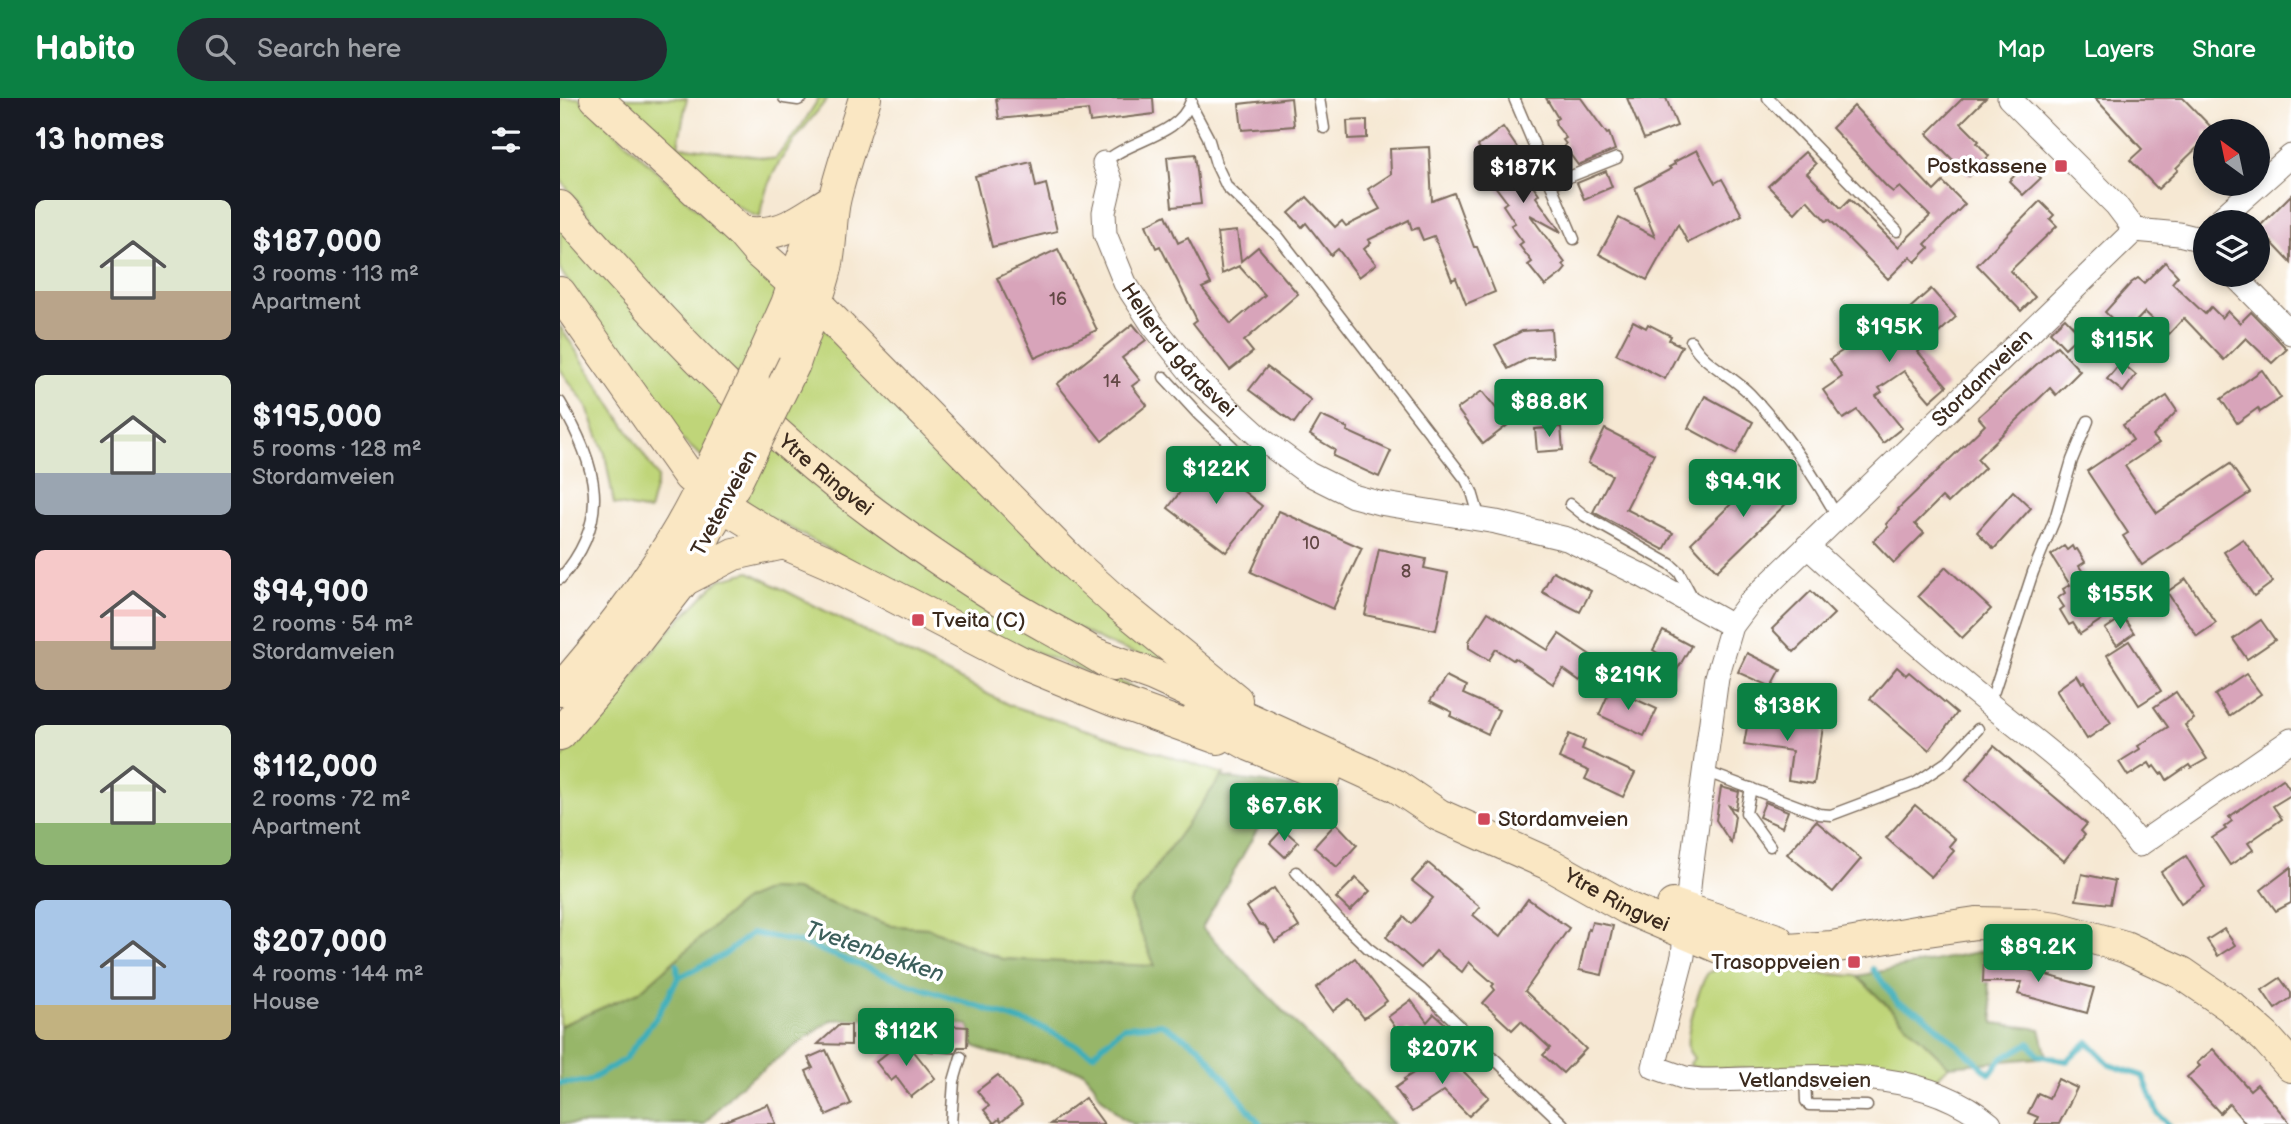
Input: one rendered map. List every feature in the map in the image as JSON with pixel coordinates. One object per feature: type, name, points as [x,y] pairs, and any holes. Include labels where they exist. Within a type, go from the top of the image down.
[{"type":"main road","points":[[596,98],[741,232],[801,303],[1075,565],[1260,736]]},
{"type":"main road","name":"Tvetenveien","points":[[560,690],[652,572],[687,519],[718,485],[785,385],[801,303],[809,241],[835,199],[864,98]]},
{"type":"main road","points":[[741,232],[777,232],[835,199]]},
{"type":"main road","name":"Ytre Ringvei","points":[[560,200],[594,246]]},
{"type":"main road","name":"Ytre Ringvei","points":[[560,207],[650,308],[753,412],[836,483],[893,527],[974,583],[1052,631],[1096,654],[1153,675],[1260,736],[1396,786],[1439,815],[1549,864],[1628,908],[1687,921]]},
{"type":"main road","points":[[560,293],[682,467],[718,485],[756,525],[783,543],[828,562],[983,644],[1056,678],[1210,736],[1260,736]]},
{"type":"main road","name":"Tvetenveien","points":[[560,734],[609,676],[689,570],[708,529],[718,485]]},
{"type":"main road","points":[[689,570],[719,542],[756,525]]},
{"type":"main road","points":[[689,570],[734,554],[783,543]]},
{"type":"main road","points":[[1687,921],[1798,948],[1849,946],[1976,923],[2025,924],[2080,933],[2131,949],[2207,989],[2247,1021],[2291,1066]]},
{"type":"street","points":[[2009,98],[2104,192],[2135,230],[2193,237]]},
{"type":"street","points":[[2230,210],[2291,156]]},
{"type":"street","name":"Hellerud gårdsvei","points":[[1104,163],[1111,182],[1103,223],[1118,269],[1187,386],[1234,415],[1309,474],[1353,496],[1379,503],[1480,519],[1567,539],[1643,576],[1732,626]]},
{"type":"street","name":"Stordamveien","points":[[1654,1068],[1683,956],[1703,770],[1717,677],[1732,626],[1750,602],[1837,516],[2135,230]]},
{"type":"street","points":[[2246,287],[2291,333]]},
{"type":"street","points":[[1807,547],[1987,703],[2069,767],[2108,806],[2138,845],[2291,740]]},
{"type":"street","name":"Vetlandsveien","points":[[1654,1068],[1700,1080],[1854,1077],[1906,1083],[1955,1100],[1990,1124]]},
{"type":"lane","points":[[784,98],[802,98]]},
{"type":"lane","points":[[1319,98],[1324,128]]},
{"type":"lane","points":[[1514,98],[1574,239]]},
{"type":"lane","points":[[1768,98],[1897,231]]},
{"type":"lane","name":"Hellerud gårdsvei","points":[[1104,163],[1123,148],[1170,127],[1182,117],[1191,102]]},
{"type":"lane","name":"Hellerud gårdsvei","points":[[1191,102],[1227,187],[1278,236],[1353,331],[1465,480],[1472,492],[1480,519]]},
{"type":"lane","points":[[1551,184],[1617,158]]},
{"type":"lane","points":[[1691,341],[1704,360],[1738,383],[1764,409],[1823,491],[1837,516]]},
{"type":"lane","points":[[1164,377],[1187,386],[1219,434],[1233,447]]},
{"type":"lane","points":[[560,402],[587,457],[594,501],[589,535],[560,579]]},
{"type":"lane","points":[[1219,434],[1234,415]]},
{"type":"lane","points":[[1987,703],[1994,691],[2033,572],[2055,519],[2072,460],[2088,421]]},
{"type":"lane","points":[[1570,504],[1599,524],[1670,564],[1679,572],[1696,606]]},
{"type":"lane","points":[[1703,770],[1825,815],[1905,788],[1930,775],[1947,762],[1978,729]]},
{"type":"lane","points":[[1751,788],[1746,813],[1770,846]]},
{"type":"lane","points":[[1296,872],[1368,948],[1422,990],[1563,1124]]},
{"type":"lane","points":[[951,1124],[954,1081],[961,1057]]},
{"type":"lane","points":[[1805,1077],[1804,1092],[1808,1104],[1867,1106]]},
{"type":"green space","points":[[560,98],[579,98],[1191,675],[1104,642],[1044,611],[908,521],[832,463],[689,331],[603,235],[560,179]]},
{"type":"green space","points":[[620,98],[687,98],[678,146],[775,159],[819,98],[828,98],[776,168],[763,200],[760,217],[719,195],[668,149],[657,127]]},
{"type":"green space","points":[[560,224],[617,290],[1070,654],[1161,703],[968,624],[749,506],[741,489],[670,430],[560,270]]},
{"type":"green space","points":[[560,326],[658,477],[649,511],[614,504],[605,454],[586,405],[560,369]]},
{"type":"green space","points":[[749,572],[1009,705],[1224,774],[1129,904],[1158,968],[1002,959],[928,928],[892,926],[795,890],[744,900],[639,992],[560,1026],[560,760],[603,713],[668,632],[719,580]]},
{"type":"green space","points":[[1221,777],[1294,787],[1257,830],[1202,928],[1394,1124],[1133,1124],[1122,1118],[1098,1094],[1094,1084],[1083,1071],[990,1053],[973,1045],[969,1025],[948,1023],[946,1015],[831,1020],[737,1088],[704,1124],[560,1124],[560,1026],[639,992],[744,900],[770,889],[795,890],[892,926],[928,928],[1002,959],[1155,966],[1129,904]]},
{"type":"green space","points":[[1983,951],[1994,1023],[2040,1029],[2047,1057],[1949,1066],[1857,976]]},
{"type":"green space","points":[[1725,967],[1857,976],[1949,1066],[1932,1083],[1887,1069],[1869,1067],[1729,1069],[1689,1065],[1694,1058],[1688,1048],[1689,1032],[1705,977],[1709,972]]},
{"type":"building","points":[[996,98],[1153,98],[1154,114],[1090,122],[1088,110],[999,119]]},
{"type":"building","points":[[1291,98],[1294,126],[1242,130],[1239,104]]},
{"type":"building","points":[[1546,98],[1581,98],[1607,134],[1609,133],[1615,150],[1578,165],[1564,146],[1566,144],[1563,140],[1566,138],[1556,125],[1555,120],[1558,118]]},
{"type":"building","points":[[1627,98],[1666,98],[1677,126],[1644,139]]},
{"type":"building","points":[[1963,98],[1986,98],[1961,123],[1989,156],[1969,176],[1927,134]]},
{"type":"building","points":[[2095,98],[2183,98],[2203,119],[2193,119],[2193,152],[2158,189],[2130,160],[2142,149]]},
{"type":"building","points":[[1854,106],[1934,191],[1943,182],[1965,204],[1925,244],[1929,248],[1915,262],[1910,257],[1888,279],[1807,200],[1795,213],[1768,186],[1805,152],[1816,164],[1807,173],[1841,208],[1850,199],[1898,247],[1930,216],[1900,187],[1893,192],[1887,187],[1832,128]]},
{"type":"building","points":[[1367,120],[1367,138],[1348,139],[1347,121]]},
{"type":"building","points":[[1503,127],[1522,155],[1519,157],[1531,175],[1527,177],[1539,194],[1536,197],[1561,232],[1530,215],[1565,263],[1563,265],[1566,268],[1562,273],[1545,286],[1528,265],[1532,262],[1519,245],[1523,242],[1511,225],[1515,223],[1503,205],[1507,202],[1495,186],[1498,183],[1486,166],[1490,163],[1478,146]]},
{"type":"building","points":[[1429,147],[1432,201],[1454,193],[1474,247],[1477,247],[1495,292],[1466,304],[1456,278],[1452,280],[1434,236],[1423,240],[1418,228],[1412,230],[1409,220],[1368,240],[1371,243],[1364,249],[1376,264],[1359,277],[1338,249],[1331,255],[1306,223],[1302,227],[1289,213],[1307,197],[1335,227],[1342,221],[1346,226],[1380,209],[1368,189],[1391,174],[1390,149]]},
{"type":"building","points":[[1697,150],[1715,183],[1722,179],[1742,215],[1688,243],[1678,224],[1647,280],[1599,254],[1619,218],[1655,237],[1635,188],[1671,169],[1669,167],[1675,164],[1674,162]]},
{"type":"building","points":[[1195,154],[1201,204],[1172,207],[1167,157]]},
{"type":"building","points":[[1031,162],[1036,187],[1046,184],[1057,231],[992,247],[975,176]]},
{"type":"building","points":[[2027,164],[2041,178],[2023,195],[2009,181]]},
{"type":"building","points":[[1606,171],[1612,187],[1584,199],[1577,183]]},
{"type":"building","points":[[2291,195],[2291,263],[2270,241],[2270,216]]},
{"type":"building","points":[[2040,201],[2054,215],[2050,219],[2057,226],[2010,271],[2035,297],[2021,311],[1977,265]]},
{"type":"building","points":[[1166,215],[1178,243],[1188,238],[1211,284],[1202,288],[1231,324],[1265,295],[1239,266],[1222,274],[1217,233],[1237,231],[1241,261],[1258,247],[1298,294],[1244,341],[1253,352],[1230,370],[1193,323],[1197,320],[1160,246],[1156,248],[1146,225]]},
{"type":"building","points":[[1058,249],[1097,330],[1035,358],[997,278]]},
{"type":"building","points":[[2165,262],[2178,276],[2172,283],[2205,314],[2211,307],[2222,318],[2228,311],[2240,323],[2251,312],[2287,349],[2272,363],[2246,338],[2224,360],[2184,318],[2169,334],[2145,312],[2126,332],[2105,312],[2131,283],[2138,278],[2144,283]]},
{"type":"building","points":[[1931,289],[1956,317],[1918,352],[1947,386],[1930,401],[1904,371],[1879,388],[1882,392],[1876,396],[1902,428],[1883,443],[1857,410],[1843,419],[1823,390],[1842,377],[1830,359],[1895,316],[1897,320]]},
{"type":"building","points":[[2065,318],[2080,334],[2065,348],[2050,332]]},
{"type":"building","points":[[1633,321],[1646,328],[1648,324],[1671,336],[1669,340],[1682,346],[1665,379],[1616,354]]},
{"type":"building","points":[[1133,324],[1146,340],[1122,358],[1140,380],[1132,386],[1147,405],[1102,441],[1057,384]]},
{"type":"building","points":[[1551,329],[1553,357],[1529,358],[1508,369],[1495,345],[1522,331]]},
{"type":"building","points":[[2057,346],[2080,371],[2056,395],[2050,388],[1977,459],[1985,468],[1948,503],[1942,497],[1915,524],[1924,533],[1894,563],[1873,541],[1888,527],[1886,524],[1898,509],[1985,425],[1978,417]]},
{"type":"building","points":[[2121,362],[2136,375],[2123,392],[2107,379]]},
{"type":"building","points":[[1267,367],[1311,400],[1294,423],[1249,390]]},
{"type":"building","points":[[2262,370],[2281,398],[2260,412],[2258,408],[2237,423],[2221,399]]},
{"type":"building","points":[[1482,391],[1509,424],[1483,444],[1457,409]]},
{"type":"building","points":[[1705,396],[1753,422],[1736,454],[1688,428]]},
{"type":"building","points":[[2167,396],[2177,411],[2153,436],[2159,443],[2125,466],[2157,513],[2230,464],[2250,493],[2142,565],[2123,536],[2128,533],[2087,471],[2133,440],[2123,425]]},
{"type":"building","points":[[1321,416],[1391,451],[1379,477],[1333,456],[1335,450],[1310,435]]},
{"type":"building","points":[[1561,427],[1563,450],[1537,452],[1535,429]]},
{"type":"building","points":[[1605,429],[1654,454],[1626,509],[1673,533],[1664,550],[1593,512],[1612,475],[1588,463]]},
{"type":"building","points":[[1203,462],[1223,476],[1228,469],[1247,483],[1242,490],[1262,506],[1226,552],[1168,508]]},
{"type":"building","points":[[1765,471],[1768,474],[1772,471],[1795,495],[1717,571],[1691,543]]},
{"type":"building","points":[[2013,491],[2031,508],[1994,549],[1977,532]]},
{"type":"building","points":[[1279,511],[1362,548],[1333,609],[1251,572]]},
{"type":"building","points":[[2243,539],[2273,582],[2254,596],[2224,552]]},
{"type":"building","points":[[2064,546],[2067,550],[2072,546],[2074,550],[2077,549],[2085,562],[2079,566],[2110,614],[2080,634],[2073,623],[2069,625],[2060,610],[2064,607],[2058,598],[2065,593],[2063,589],[2070,585],[2051,555]]},
{"type":"building","points":[[1379,549],[1426,559],[1424,568],[1448,573],[1436,630],[1365,615]]},
{"type":"building","points":[[1946,567],[1991,609],[1962,638],[1918,596]]},
{"type":"building","points":[[1553,571],[1591,591],[1580,612],[1542,592]]},
{"type":"building","points":[[2186,579],[2216,623],[2197,636],[2167,592]]},
{"type":"building","points":[[1811,591],[1834,614],[1794,652],[1772,629]]},
{"type":"building","points":[[1488,612],[1548,650],[1559,634],[1595,658],[1580,681],[1563,669],[1553,684],[1515,658],[1513,660],[1496,649],[1489,660],[1469,648],[1469,641]]},
{"type":"building","points":[[2123,617],[2134,633],[2117,645],[2105,629]]},
{"type":"building","points":[[2261,620],[2275,640],[2247,659],[2233,639]]},
{"type":"building","points":[[1663,631],[1691,646],[1673,677],[1652,665],[1659,654],[1653,650]]},
{"type":"building","points":[[2129,641],[2161,691],[2139,705],[2107,655]]},
{"type":"building","points":[[1747,653],[1781,670],[1772,687],[1738,672]]},
{"type":"building","points":[[1897,667],[1906,675],[1909,672],[1957,713],[1929,750],[1870,699]]},
{"type":"building","points":[[2246,674],[2261,694],[2229,716],[2215,695]]},
{"type":"building","points":[[2077,675],[2082,683],[2085,682],[2111,723],[2087,739],[2056,690]]},
{"type":"building","points":[[1446,677],[1466,687],[1463,694],[1499,710],[1488,734],[1450,716],[1452,712],[1430,701]]},
{"type":"building","points":[[1611,688],[1657,709],[1644,736],[1599,715]]},
{"type":"building","points":[[2176,692],[2194,719],[2185,725],[2207,759],[2191,768],[2189,765],[2167,780],[2163,773],[2160,774],[2149,763],[2128,776],[2119,762],[2168,727],[2154,707]]},
{"type":"building","points":[[1750,710],[1775,713],[1774,720],[1823,727],[1814,784],[1788,780],[1792,751],[1744,744]]},
{"type":"building","points":[[1569,734],[1585,741],[1582,749],[1635,773],[1623,797],[1585,779],[1589,771],[1559,758]]},
{"type":"building","points":[[1994,746],[2087,824],[2081,831],[2085,835],[2064,861],[1966,779]]},
{"type":"building","points":[[2283,779],[2291,795],[2273,806],[2282,819],[2248,843],[2253,850],[2230,865],[2212,838],[2226,829],[2224,827],[2232,821],[2229,817]]},
{"type":"building","points":[[1721,787],[1739,792],[1736,809],[1729,806],[1735,816],[1731,843],[1716,820]]},
{"type":"building","points":[[1765,802],[1788,811],[1782,827],[1759,817]]},
{"type":"building","points":[[1915,805],[1955,839],[1949,846],[1954,851],[1931,877],[1886,838]]},
{"type":"building","points":[[1816,821],[1861,859],[1833,892],[1787,854]]},
{"type":"building","points":[[1336,823],[1357,845],[1337,867],[1314,847]]},
{"type":"building","points":[[1283,829],[1298,842],[1285,857],[1270,843]]},
{"type":"building","points":[[2186,856],[2205,887],[2181,903],[2161,872]]},
{"type":"building","points":[[1428,863],[1480,907],[1473,915],[1500,937],[1528,899],[1569,928],[1525,991],[1586,1049],[1563,1073],[1543,1055],[1550,1048],[1521,1021],[1512,1030],[1483,1003],[1495,990],[1492,986],[1494,984],[1469,962],[1462,972],[1436,951],[1421,968],[1386,937],[1404,917],[1411,924],[1433,898],[1412,881]]},
{"type":"building","points":[[2291,867],[2291,903],[2276,911],[2261,890]]},
{"type":"building","points":[[2082,874],[2115,881],[2110,904],[2076,900]]},
{"type":"building","points":[[1356,878],[1370,891],[1350,911],[1336,898]]},
{"type":"building","points":[[1274,888],[1299,927],[1275,942],[1265,926],[1258,924],[1247,907]]},
{"type":"building","points":[[1592,922],[1613,926],[1602,975],[1579,970]]},
{"type":"building","points":[[2224,929],[2235,945],[2218,956],[2207,940]]},
{"type":"building","points":[[1984,955],[2007,955],[2006,964],[2094,988],[2087,1013],[2018,994],[2022,982],[1983,982]]},
{"type":"building","points":[[1355,958],[1387,1001],[1364,1018],[1349,999],[1333,1011],[1316,988]]},
{"type":"building","points":[[2280,978],[2291,993],[2291,998],[2275,1009],[2262,990]]},
{"type":"building","points":[[1411,1000],[1427,1022],[1434,1014],[1450,1028],[1429,1050],[1407,1030],[1401,1035],[1388,1017]]},
{"type":"building","points":[[839,1025],[851,1025],[851,1045],[818,1044]]},
{"type":"building","points":[[929,1025],[968,1027],[967,1047],[958,1047],[955,1053],[927,1051]]},
{"type":"building","points":[[904,1039],[935,1078],[911,1097],[896,1077],[891,1081],[876,1062]]},
{"type":"building","points":[[2213,1049],[2250,1090],[2257,1084],[2291,1124],[2246,1124],[2229,1104],[2220,1113],[2187,1077],[2200,1066],[2197,1063]]},
{"type":"building","points":[[826,1050],[851,1104],[826,1115],[806,1071],[813,1068],[808,1058]]},
{"type":"building","points":[[1445,1053],[1489,1097],[1469,1116],[1444,1091],[1412,1112],[1395,1088],[1405,1081],[1404,1079]]},
{"type":"building","points":[[998,1075],[1022,1105],[1001,1122],[999,1119],[994,1123],[984,1110],[989,1106],[977,1091]]},
{"type":"building","points":[[2058,1079],[2077,1088],[2059,1124],[2035,1124],[2038,1117],[2028,1113],[2038,1093],[2049,1098]]},
{"type":"building","points":[[1085,1098],[1104,1124],[1050,1124]]},
{"type":"building","points":[[768,1104],[776,1124],[720,1124],[720,1123]]},
{"type":"waterway","name":"Tvetenbekken","points":[[560,1083],[587,1082],[625,1059],[657,1016],[678,978],[724,955],[752,933],[802,943],[913,985],[1043,1028],[1093,1054],[1123,1027],[1162,1024],[1200,1047],[1260,1124]]},
{"type":"waterway","points":[[677,965],[678,978]]},
{"type":"waterway","name":"Tvetenbekken","points":[[1873,969],[1898,1003],[1921,1013],[1990,1074],[2001,1059],[2029,1043],[2038,1055],[2067,1061],[2088,1042],[2110,1065],[2143,1076],[2158,1114],[2168,1124]]},
{"type":"place","name":"Postkassene","points":[[2061,166]]},
{"type":"place","name":"Tveita (C)","points":[[918,620]]},
{"type":"place","name":"Stordamveien","points":[[1484,819]]},
{"type":"place","name":"Trasoppveien","points":[[1854,962]]}]
